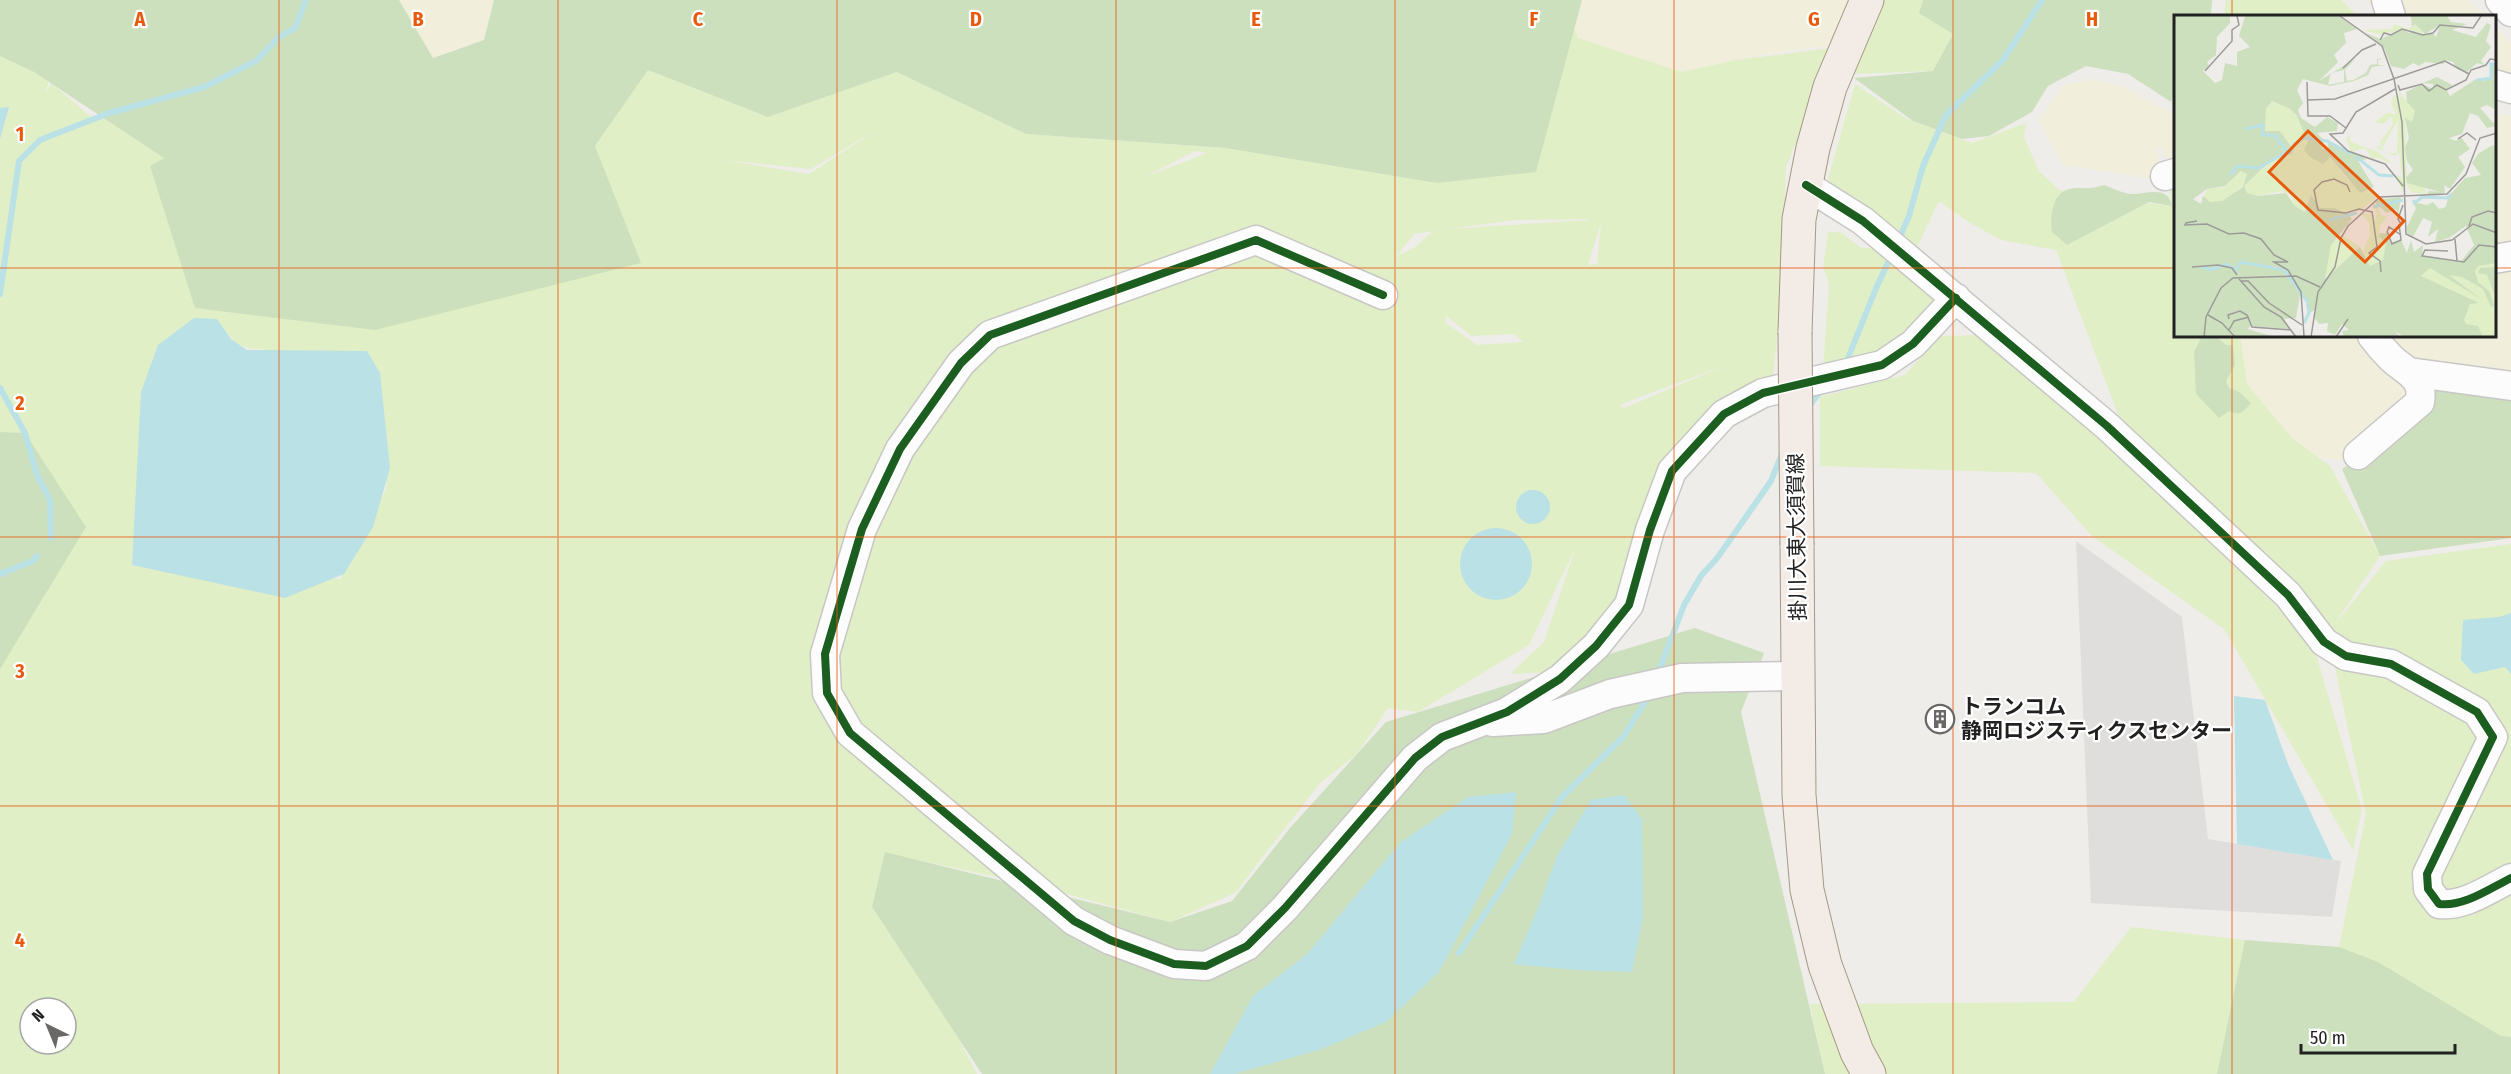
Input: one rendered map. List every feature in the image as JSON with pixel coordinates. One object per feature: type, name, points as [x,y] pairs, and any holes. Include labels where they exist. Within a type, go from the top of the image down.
[{"type":"main road","name":"掛川大東大須賀線","points":[[1867,0],[1830,87],[1813,148],[1799,219],[1795,332],[1799,795],[1807,890],[1825,966],[1857,1052],[1869,1074]]},
{"type":"street","points":[[2386,0],[2391,15]]},
{"type":"street","points":[[2500,0],[2511,12]]},
{"type":"street","points":[[2496,85],[2511,89]]},
{"type":"street","points":[[2496,103],[2511,106]]},
{"type":"street","points":[[1806,185],[1863,221],[2107,426],[2288,595],[2324,642],[2346,656],[2391,664],[2477,712],[2493,737],[2427,874],[2428,889],[2439,904],[2443,905],[2465,901],[2511,878]]},
{"type":"street","points":[[1383,295],[1256,240],[990,335],[962,363],[900,449],[862,529],[825,654],[827,693],[850,733],[1074,921],[1110,940],[1174,964],[1206,966],[1247,946],[1285,908],[1415,758],[1442,737],[1507,712],[1560,679],[1596,646],[1629,605],[1650,530],[1672,471],[1724,414],[1763,393],[1882,365],[1913,344],[1956,298]]},
{"type":"street","points":[[2496,259],[2511,256]]},
{"type":"street","points":[[2374,338],[2392,359],[2416,373],[2511,386]]},
{"type":"street","points":[[2358,455],[2420,402],[2420,385],[2416,373],[2391,338]]},
{"type":"street","points":[[1479,723],[1544,719],[1610,694],[1682,678],[1799,676]]},
{"type":"shaded area","points":[[399,0],[494,0],[484,40],[432,58]]},
{"type":"shaded area","points":[[1575,0],[1852,0],[1833,46],[1778,52],[1682,72],[1578,38],[1562,28]]},
{"type":"shaded area","points":[[2367,0],[2469,0],[2484,15],[2377,15]]},
{"type":"shaded area","points":[[2496,28],[2511,43],[2511,89],[2496,93]]},
{"type":"shaded area","points":[[2092,79],[2122,86],[2173,114],[2174,112],[2174,166],[2157,145],[2162,180],[2063,165],[2038,120],[2064,85]]},
{"type":"shaded area","points":[[2496,115],[2511,115],[2511,243],[2496,245]]},
{"type":"shaded area","points":[[2511,263],[2511,386],[2432,375],[2399,350],[2395,338],[2496,338],[2496,266]]},
{"type":"shaded area","points":[[2240,338],[2382,338],[2433,384],[2357,463],[2306,455],[2247,384]]},
{"type":"shaded area","points":[[2076,541],[2182,617],[2208,839],[2341,861],[2332,917],[2091,903]]},
{"type":"green space","points":[[0,0],[399,0],[433,58],[484,40],[494,0],[1582,0],[1536,172],[1437,183],[1226,148],[1026,134],[897,72],[768,117],[648,70],[595,146],[641,263],[375,330],[195,308],[150,166],[164,158],[34,72],[0,56]]},
{"type":"green space","points":[[1883,0],[1923,0],[1953,34],[1933,71],[1853,74]]},
{"type":"green space","points":[[1923,0],[2212,0],[2211,15],[2174,15],[2174,94],[2171,102],[2128,74],[2086,66],[2048,86],[2032,112],[1989,136],[1962,139],[1913,121],[1854,78],[1933,71],[1953,34],[1919,13]]},
{"type":"green space","points":[[2226,0],[2341,0],[2357,15],[2224,15]]},
{"type":"green space","points":[[1569,12],[1578,38],[1682,72],[1736,60],[1832,48],[1786,168],[1782,291],[1773,377],[1672,471],[1619,617],[1569,671],[1510,674],[1544,642],[1575,549],[1529,645],[1418,712],[1388,708],[1356,755],[1320,783],[1235,893],[1170,922],[1030,884],[885,853],[872,907],[958,1038],[977,1074],[0,1074],[0,668],[25,433],[0,432],[0,54],[49,80],[46,93],[51,83],[89,115],[105,119],[165,158],[595,146],[648,70],[768,117],[897,72],[1026,134],[1226,148]],"holes":[[[878,129],[809,174],[724,160],[811,169]],[[1195,151],[1207,153],[1145,177]],[[1588,219],[1448,229],[1515,220]],[[1601,223],[1597,264],[1588,265]],[[1433,231],[1415,247],[1396,257],[1414,234]],[[1445,315],[1471,336],[1514,334],[1523,342],[1477,345],[1446,323]],[[217,319],[235,342],[246,348],[262,349],[387,479],[386,489],[340,579],[132,565]],[[1726,365],[1624,408],[1620,406]]]},
{"type":"green space","points":[[1855,84],[1907,119],[1972,143],[2026,123],[2024,137],[2039,171],[2059,190],[2115,207],[2105,225],[2146,203],[2172,206],[2168,182],[2174,179],[2174,338],[2240,338],[2247,384],[2292,438],[2330,466],[2380,556],[2334,625],[2386,561],[2511,544],[2511,1037],[2501,1036],[2339,947],[2366,814],[2328,634],[2131,449],[2056,250],[2001,240],[1970,223],[1939,201],[1916,249],[1850,201],[1828,179]]},
{"type":"green space","points":[[2104,185],[2131,194],[2161,193],[2170,199],[2172,206],[2149,202],[2067,245],[2052,232],[2053,207],[2059,195],[2069,189]]},
{"type":"green space","points":[[1828,232],[1841,232],[1861,248],[1885,248],[1940,302],[1877,353],[1823,368],[1829,284],[1823,267]]},
{"type":"green space","points":[[1983,335],[2088,421],[2312,641],[2362,810],[2353,850],[2224,629],[2092,536],[2036,473],[1820,466],[1820,397],[1905,375],[1940,336]]},
{"type":"green space","points":[[2201,338],[2218,338],[2226,345],[2233,345],[2235,365],[2226,381],[2229,388],[2239,392],[2251,403],[2242,412],[2229,411],[2219,418],[2196,394],[2194,352]]},
{"type":"green space","points":[[2437,390],[2511,396],[2511,538],[2380,556],[2342,469],[2410,425]]},
{"type":"green space","points":[[0,432],[25,433],[86,527],[0,669]]},
{"type":"green space","points":[[1695,628],[1764,653],[1741,712],[1825,1074],[982,1074],[872,907],[885,852],[1170,922],[1232,901],[1290,828],[1386,722]]},
{"type":"green space","points":[[2131,927],[2245,940],[2217,1074],[1825,1074],[1810,1004],[2074,1002]]},
{"type":"green space","points":[[2245,940],[2339,947],[2378,962],[2501,1036],[2511,1037],[2511,1074],[2217,1074]]},
{"type":"water","points":[[9,107],[0,139],[0,108]]},
{"type":"water","points":[[194,318],[217,319],[231,339],[247,350],[367,351],[380,373],[390,468],[373,527],[344,574],[285,598],[132,565],[141,392],[158,345]]},
{"type":"water","points":[[1533,490],[1545,495],[1550,507],[1545,519],[1533,524],[1521,519],[1516,507],[1521,495]]},
{"type":"water","points":[[1496,528],[1516,534],[1526,544],[1532,564],[1526,584],[1516,594],[1496,600],[1476,594],[1466,584],[1460,564],[1466,544],[1476,534]]},
{"type":"water","points":[[2511,613],[2511,674],[2505,667],[2474,674],[2461,660],[2463,620],[2499,617]]},
{"type":"water","points":[[2234,696],[2265,700],[2288,764],[2333,860],[2237,844]]},
{"type":"water","points":[[1516,792],[1512,834],[1439,972],[1386,1022],[1322,1049],[1234,1074],[1210,1074],[1253,996],[1307,954],[1401,842],[1468,797]]},
{"type":"water","points":[[1624,795],[1642,819],[1643,918],[1632,972],[1514,964],[1557,856],[1591,800]]},
{"type":"waterway","points":[[0,294],[19,161],[40,140],[109,113],[204,87],[256,61],[279,37],[295,28],[306,0]]},
{"type":"waterway","points":[[1899,239],[1909,216],[1923,166],[1946,115],[2003,60],[2042,0]]},
{"type":"waterway","points":[[1846,363],[1892,254]]},
{"type":"waterway","points":[[0,388],[25,433],[37,475],[50,500],[51,538]]},
{"type":"waterway","points":[[1807,409],[1823,388]]},
{"type":"waterway","points":[[1657,676],[1684,605],[1701,576],[1718,557],[1771,481],[1782,454]]},
{"type":"waterway","points":[[0,574],[33,561],[37,556]]},
{"type":"waterway","points":[[1459,953],[1562,797],[1623,737],[1650,694]]},
{"type":"cycle path","points":[[1806,185],[1863,221],[2107,426],[2288,595],[2324,642],[2346,656],[2391,664],[2477,712],[2493,737],[2427,874],[2428,889],[2439,904],[2458,903],[2511,878]]},
{"type":"cycle path","points":[[1383,295],[1256,240],[990,335],[961,363],[900,449],[862,529],[825,654],[827,693],[850,733],[1074,921],[1110,940],[1174,964],[1206,966],[1247,946],[1285,908],[1415,758],[1442,737],[1507,712],[1560,679],[1596,646],[1629,605],[1650,530],[1672,471],[1724,414],[1763,393],[1882,365],[1913,344],[1956,298]]},
{"type":"place","name":"トランコム 静岡ロジスティクスセンター","points":[[1940,719]]}]
